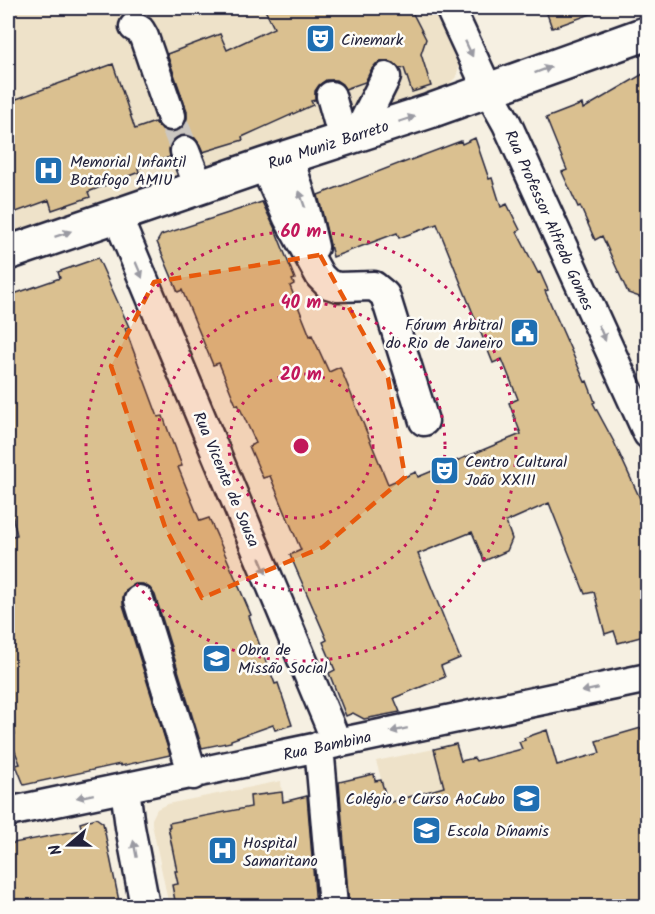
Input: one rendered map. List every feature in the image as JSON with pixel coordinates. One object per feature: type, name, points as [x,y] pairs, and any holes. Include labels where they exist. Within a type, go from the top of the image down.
[{"type":"main road","name":"Rua Muniz Barreto","points":[[8,253],[488,90],[648,33]]},
{"type":"street","name":"Rua Professor Alfredo Gomes","points":[[450,8],[488,90],[507,124],[648,434]]},
{"type":"street","points":[[134,27],[140,30],[144,37],[171,116]]},
{"type":"street","points":[[350,137],[386,77]]},
{"type":"street","points":[[331,96],[350,137]]},
{"type":"street","points":[[185,151],[199,187]]},
{"type":"street","points":[[276,161],[288,218],[320,276],[328,284],[338,287],[374,286],[385,295],[424,421]]},
{"type":"street","name":"Rua Vicente de Sousa","points":[[117,216],[328,745],[333,906]]},
{"type":"street","points":[[139,600],[193,775]]},
{"type":"street","name":"Rua Bambina","points":[[8,811],[193,775],[648,678]]},
{"type":"street","points":[[125,788],[130,827],[146,906]]},
{"type":"highlighted area","points":[[320,255],[388,378],[405,477],[323,547],[202,598],[165,527],[111,366],[154,282]]},
{"type":"shaded area","points":[[8,8],[432,8],[459,66],[456,77],[446,87],[8,233]]},
{"type":"shaded area","name":"Escola Dínamis","points":[[434,749],[478,906],[417,906],[376,761]]},
{"type":"shaded area","name":"Hospital Samaritano","points":[[281,781],[291,906],[169,906],[152,824],[157,809],[167,804]]},
{"type":"building","points":[[264,8],[410,8],[426,39],[421,54],[431,86],[412,92],[404,68],[400,69],[394,63],[384,61],[376,64],[365,82],[345,89],[336,80],[326,80],[315,91],[315,100],[311,101],[313,105],[242,137],[243,140],[203,152],[195,138],[180,135],[172,141],[169,149],[170,157],[138,168],[139,172],[88,192],[90,197],[52,210],[49,200],[8,215],[8,102],[113,64],[135,129],[155,122],[167,132],[177,131],[187,120],[187,111],[167,54],[220,34],[227,50],[274,28]]},
{"type":"building","points":[[545,8],[602,8],[602,10],[552,28]]},
{"type":"building","points":[[648,71],[648,300],[628,293],[602,236],[595,240],[562,172],[567,170],[546,118],[582,104],[583,109]]},
{"type":"building","points":[[475,138],[489,179],[492,178],[501,207],[507,204],[520,230],[517,232],[538,273],[540,272],[548,290],[545,291],[585,382],[587,381],[595,402],[593,403],[614,442],[648,516],[648,635],[618,643],[614,631],[605,634],[594,592],[585,594],[549,503],[506,522],[512,539],[507,551],[484,561],[472,532],[418,554],[460,658],[441,666],[445,677],[394,698],[400,712],[364,719],[353,713],[346,716],[329,673],[335,670],[323,642],[327,640],[290,555],[301,550],[270,476],[263,478],[249,446],[256,443],[238,404],[236,405],[219,363],[213,365],[182,290],[178,292],[157,242],[161,235],[262,202],[295,279],[292,280],[294,284],[290,286],[310,336],[312,335],[329,372],[340,367],[388,484],[416,472],[418,477],[521,434],[509,403],[518,399],[502,359],[493,363],[437,224],[399,238],[397,233],[333,257],[318,195],[403,162]]},
{"type":"building","points":[[98,258],[129,327],[125,328],[158,417],[163,416],[174,444],[182,466],[178,467],[200,521],[209,518],[251,615],[249,616],[267,665],[275,684],[278,683],[292,725],[275,730],[273,725],[231,740],[231,742],[202,748],[155,595],[143,584],[135,584],[127,589],[123,597],[123,605],[170,755],[24,785],[16,765],[20,764],[9,736],[15,734],[8,707],[8,537],[17,535],[8,499],[8,296],[60,278],[58,272]]},
{"type":"building","points":[[648,726],[648,906],[349,906],[339,782],[374,774],[375,781],[381,780],[388,803],[444,787],[434,749],[456,744],[461,761],[474,758],[476,761],[522,749],[519,742],[525,740],[524,738],[547,730],[557,765],[600,753],[596,741]]},
{"type":"building","name":"Hospital Samaritano","points":[[282,792],[283,802],[307,796],[316,906],[176,906],[172,885],[178,884],[175,871],[177,871],[169,823],[251,807],[250,796]]},
{"type":"building","points":[[96,818],[103,823],[120,906],[8,906],[8,844],[82,830],[80,823]]},
{"type":"tunnel","points":[[171,116],[185,151]]},
{"type":"place","name":"Cinemark","points":[[320,39]]},
{"type":"place","name":"Memorial Infantil Botafogo AMIU","points":[[49,170]]},
{"type":"place","name":"Fórum Arbitral do Rio de Janeiro","points":[[524,333]]},
{"type":"place","name":"Centro Cultural João XXIII","points":[[444,470]]},
{"type":"place","name":"Obra de Missão Social","points":[[217,658]]},
{"type":"place","name":"Colégio e Curso AoCubo","points":[[526,798]]},
{"type":"place","name":"Escola Dínamis","points":[[426,830]]},
{"type":"place","name":"Hospital Samaritano","points":[[222,851]]}]
